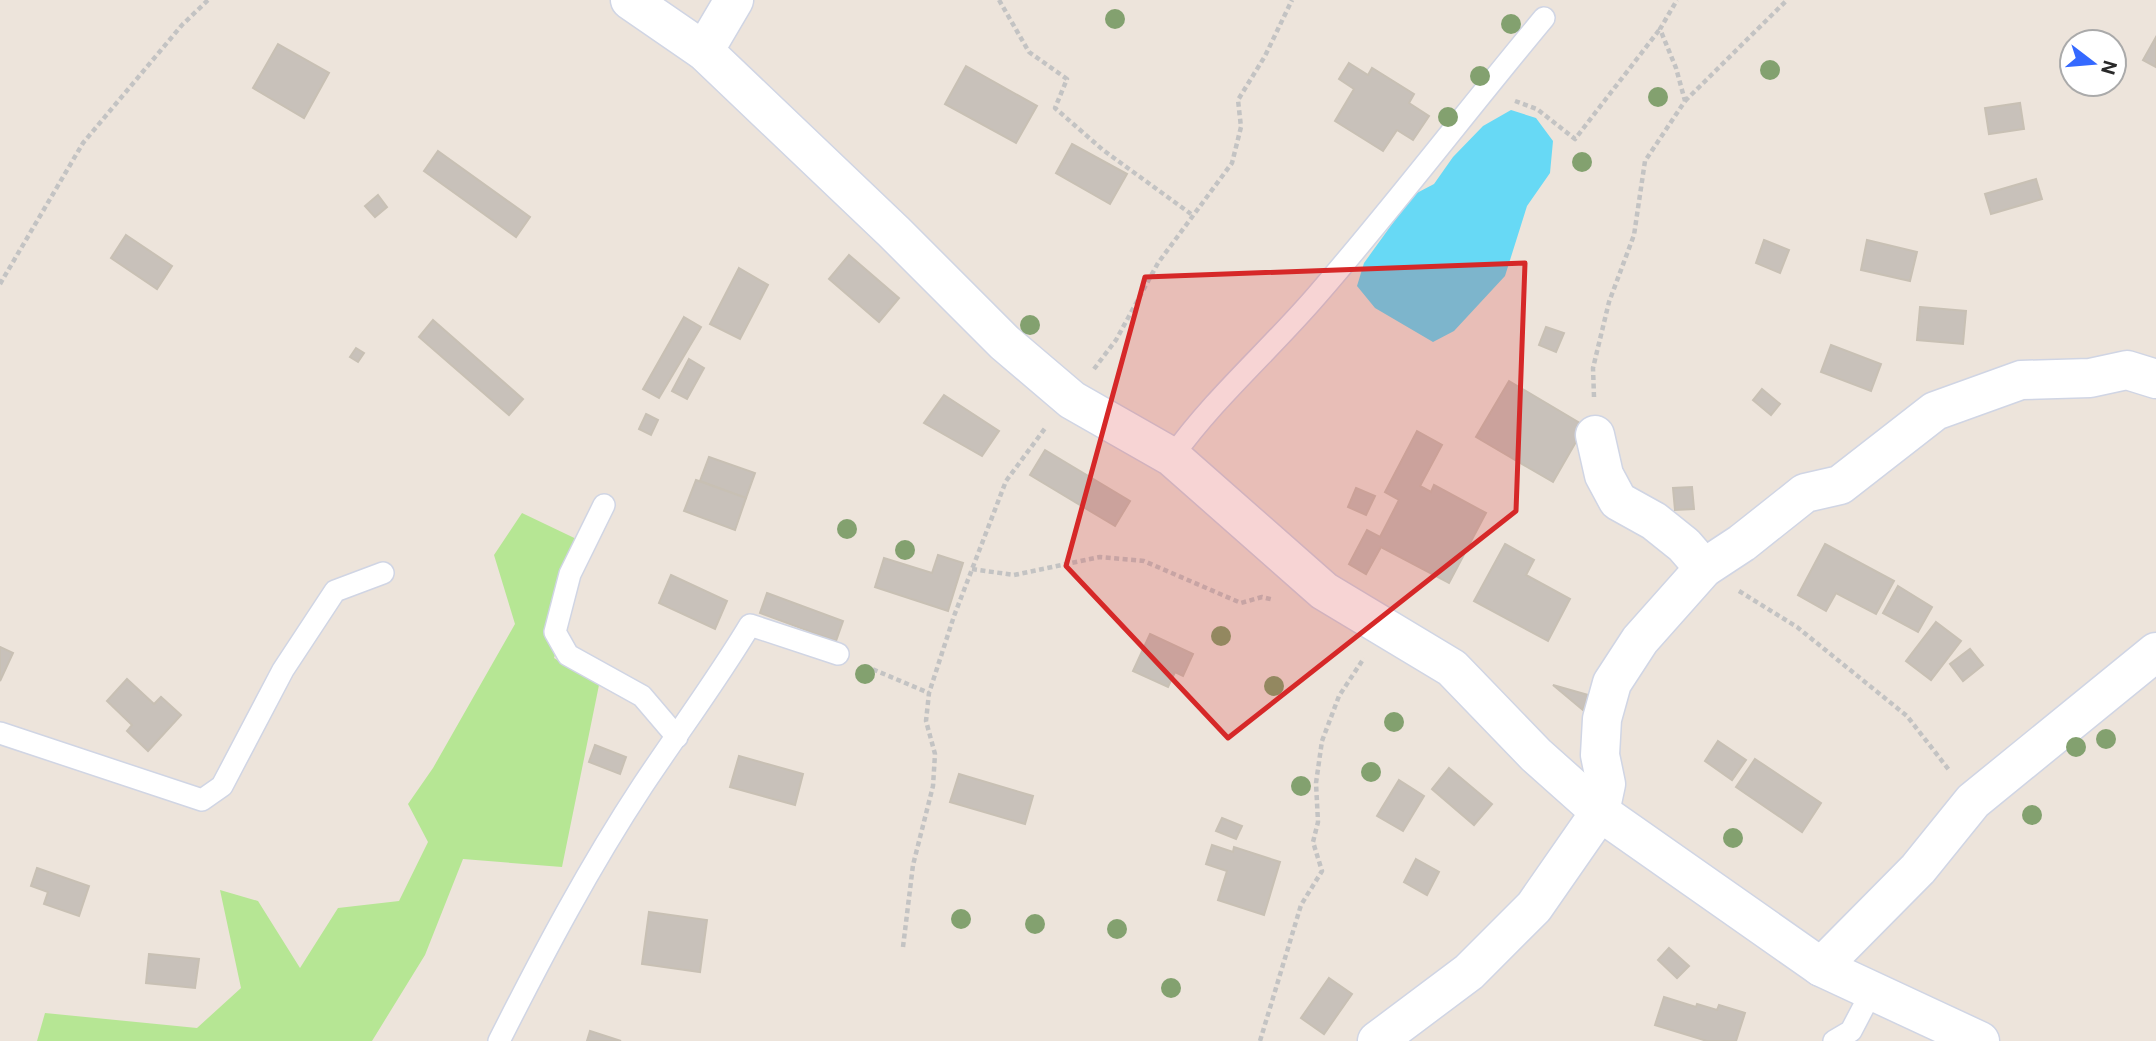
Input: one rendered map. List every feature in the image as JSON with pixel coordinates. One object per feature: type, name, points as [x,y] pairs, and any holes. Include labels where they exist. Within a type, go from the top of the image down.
[{"type":"street","points":[[631,0],[704,51],[894,232],[1005,344],[1072,400],[1172,457],[1324,592],[1452,668],[1536,755],[1601,812],[1821,967],[1980,1041]]},
{"type":"street","points":[[704,51],[734,0]]},
{"type":"street","points":[[1377,1041],[1469,972],[1534,907],[1601,812],[1606,784],[1600,755],[1602,719],[1612,683],[1640,640],[1704,568],[1742,543],[1805,493],[1840,485],[1935,411],[2021,380],[2090,378],[2127,370],[2156,379]]},
{"type":"street","points":[[1595,435],[1604,475],[1618,501],[1654,521],[1684,545],[1704,568]]},
{"type":"street","points":[[1821,967],[1918,869],[1973,801],[2156,652]]},
{"type":"lane","points":[[1172,457],[1231,385],[1311,303],[1386,215],[1544,18]]},
{"type":"lane","points":[[604,505],[570,574],[555,632],[568,655],[642,696],[677,737]]},
{"type":"lane","points":[[0,733],[202,800],[222,786],[283,670],[335,591],[383,573]]},
{"type":"lane","points":[[499,1041],[560,922],[643,786],[717,680],[750,625],[838,654]]},
{"type":"lane","points":[[1834,1041],[1851,1031],[1872,991]]},
{"type":"path","points":[[0,284],[83,143],[182,24],[208,0]]},
{"type":"path","points":[[999,0],[1029,52],[1066,79],[1055,108],[1103,150],[1191,214]]},
{"type":"path","points":[[903,947],[914,864],[933,786],[935,754],[926,721],[929,693],[1006,481],[1035,438],[1072,400],[1116,340],[1158,263],[1191,214],[1232,163],[1241,127],[1238,100],[1265,56],[1292,0]]},
{"type":"path","points":[[1484,90],[1536,109],[1575,139],[1660,29],[1677,0]]},
{"type":"path","points":[[1595,435],[1593,368],[1609,302],[1634,235],[1645,161],[1685,101],[1787,0]]},
{"type":"path","points":[[1660,29],[1676,68],[1685,101]]},
{"type":"path","points":[[972,569],[1014,575],[1100,557],[1144,561],[1241,603],[1262,597],[1297,604],[1324,592]]},
{"type":"path","points":[[1704,568],[1797,626],[1908,716],[1973,801]]},
{"type":"path","points":[[1260,1041],[1301,905],[1322,871],[1313,842],[1318,822],[1315,783],[1322,740],[1339,695],[1360,662],[1391,630]]},
{"type":"path","points":[[838,654],[929,693]]},
{"type":"highlighted area","points":[[1525,263],[1516,511],[1228,738],[1066,566],[1145,277]]},
{"type":"green space","points":[[522,513],[589,545],[554,658],[599,685],[562,867],[463,859],[425,955],[372,1041],[37,1041],[45,1013],[197,1028],[241,988],[220,890],[258,901],[300,968],[338,908],[399,901],[428,842],[408,804],[433,768],[515,624],[494,555]]},
{"type":"water","points":[[1511,110],[1536,118],[1553,141],[1550,173],[1527,206],[1505,276],[1454,331],[1433,342],[1375,308],[1357,286],[1364,263],[1413,195],[1434,184],[1453,157],[1483,126]]},
{"type":"building","points":[[2156,37],[2156,67],[2143,60]]},
{"type":"building","points":[[278,44],[329,73],[304,118],[253,88]]},
{"type":"building","points":[[1349,63],[1368,75],[1372,68],[1414,94],[1409,103],[1429,116],[1413,140],[1397,130],[1383,151],[1335,121],[1354,89],[1339,79]]},
{"type":"building","points":[[966,66],[1037,106],[1016,143],[945,104]]},
{"type":"building","points":[[2020,103],[2024,129],[1989,134],[1985,108]]},
{"type":"building","points":[[1072,144],[1127,174],[1110,204],[1056,173]]},
{"type":"building","points":[[438,151],[530,217],[516,237],[424,171]]},
{"type":"building","points":[[2036,179],[2042,199],[1991,214],[1985,194]]},
{"type":"building","points":[[378,195],[387,207],[375,217],[365,206]]},
{"type":"building","points":[[126,235],[172,266],[157,289],[111,258]]},
{"type":"building","points":[[1764,240],[1789,250],[1780,273],[1756,263]]},
{"type":"building","points":[[1867,240],[1917,252],[1910,281],[1861,270]]},
{"type":"building","points":[[849,255],[899,298],[879,322],[829,279]]},
{"type":"building","points":[[739,268],[768,285],[740,339],[710,324]]},
{"type":"building","points":[[1920,307],[1966,311],[1963,344],[1917,340]]},
{"type":"building","points":[[684,317],[701,327],[659,398],[643,389]]},
{"type":"building","points":[[433,320],[523,399],[509,415],[419,337]]},
{"type":"building","points":[[1546,327],[1564,333],[1556,352],[1539,345]]},
{"type":"building","points":[[1831,345],[1881,364],[1871,391],[1821,372]]},
{"type":"building","points":[[356,348],[364,353],[358,362],[350,357]]},
{"type":"building","points":[[689,359],[704,368],[687,399],[672,391]]},
{"type":"building","points":[[1509,381],[1585,426],[1553,482],[1476,437]]},
{"type":"building","points":[[1762,389],[1780,404],[1771,415],[1753,400]]},
{"type":"building","points":[[944,395],[999,431],[982,456],[924,423]]},
{"type":"building","points":[[646,414],[658,420],[651,435],[639,429]]},
{"type":"building","points":[[1417,431],[1442,445],[1420,486],[1431,492],[1434,485],[1486,513],[1449,583],[1381,547],[1366,574],[1349,564],[1367,530],[1380,537],[1399,500],[1385,492]]},
{"type":"building","points":[[1045,450],[1130,501],[1115,526],[1030,475]]},
{"type":"building","points":[[709,457],[755,473],[746,498],[700,481]]},
{"type":"building","points":[[696,480],[746,498],[735,530],[684,511]]},
{"type":"building","points":[[1692,487],[1694,509],[1675,510],[1673,488]]},
{"type":"building","points":[[1356,488],[1375,496],[1366,515],[1348,507]]},
{"type":"building","points":[[1505,544],[1534,560],[1526,575],[1570,599],[1548,641],[1474,601]]},
{"type":"building","points":[[1825,544],[1894,581],[1876,614],[1836,593],[1826,611],[1798,595]]},
{"type":"building","points":[[938,555],[963,563],[948,611],[875,587],[884,558],[932,573]]},
{"type":"building","points":[[671,575],[727,601],[715,629],[659,603]]},
{"type":"building","points":[[1898,586],[1932,607],[1918,632],[1883,613]]},
{"type":"building","points":[[767,593],[843,621],[836,641],[760,613]]},
{"type":"building","points":[[1936,622],[1961,641],[1931,680],[1906,661]]},
{"type":"building","points":[[1150,634],[1193,654],[1183,676],[1175,672],[1168,687],[1133,671]]},
{"type":"building","points":[[0,647],[13,653],[0,681]]},
{"type":"building","points":[[1970,649],[1983,665],[1963,681],[1950,664]]},
{"type":"building","points":[[127,679],[154,704],[161,697],[181,715],[148,751],[127,731],[132,725],[107,701]]},
{"type":"building","points":[[1553,685],[1588,695],[1583,710]]},
{"type":"building","points":[[1718,741],[1746,760],[1732,780],[1705,761]]},
{"type":"building","points":[[595,745],[626,757],[620,774],[589,762]]},
{"type":"building","points":[[739,756],[803,774],[795,805],[730,787]]},
{"type":"building","points":[[1755,759],[1821,803],[1802,832],[1736,787]]},
{"type":"building","points":[[1449,768],[1492,804],[1474,825],[1432,789]]},
{"type":"building","points":[[959,774],[1033,796],[1025,824],[950,802]]},
{"type":"building","points":[[1399,780],[1424,796],[1403,831],[1377,816]]},
{"type":"building","points":[[1222,818],[1242,826],[1236,839],[1216,831]]},
{"type":"building","points":[[1212,845],[1233,852],[1234,847],[1280,862],[1264,915],[1218,900],[1227,871],[1206,864]]},
{"type":"building","points":[[1416,859],[1439,872],[1427,895],[1404,882]]},
{"type":"building","points":[[37,868],[89,886],[79,916],[44,904],[48,892],[31,886]]},
{"type":"building","points":[[649,912],[707,920],[700,972],[642,964]]},
{"type":"building","points":[[1669,948],[1689,966],[1677,978],[1658,960]]},
{"type":"building","points":[[149,954],[199,959],[195,988],[146,983]]},
{"type":"building","points":[[1329,978],[1352,994],[1324,1034],[1301,1018]]},
{"type":"building","points":[[1664,997],[1696,1007],[1697,1004],[1717,1010],[1719,1005],[1745,1013],[1736,1041],[1707,1041],[1655,1025]]},
{"type":"building","points":[[590,1031],[621,1041],[587,1041]]}]
